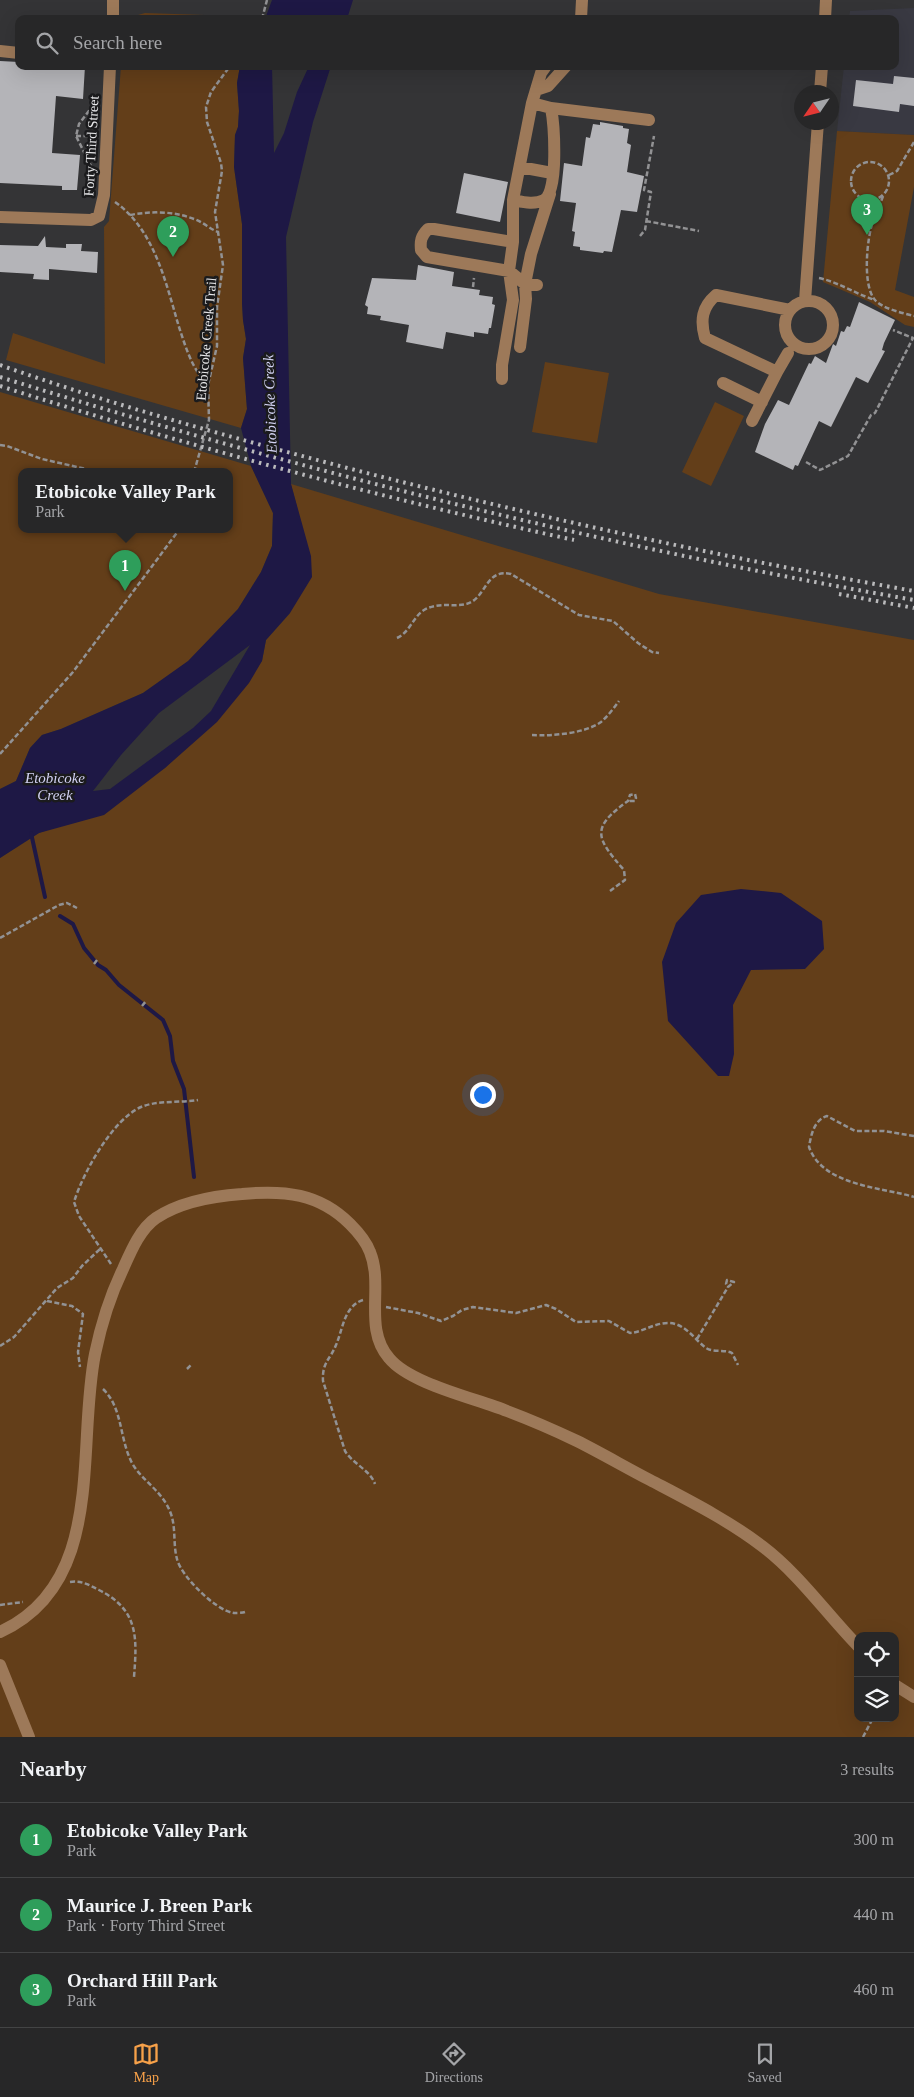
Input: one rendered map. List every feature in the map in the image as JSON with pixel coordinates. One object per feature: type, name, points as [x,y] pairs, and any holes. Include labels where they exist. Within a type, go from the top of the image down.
[{"type":"street","points":[[113,0],[113,15]]},
{"type":"street","points":[[581,15],[582,0]]},
{"type":"street","points":[[825,15],[826,0]]},
{"type":"street","points":[[0,51],[15,52]]},
{"type":"street","name":"Forty Third Street","points":[[0,217],[96,219],[100,212],[104,194],[110,70]]},
{"type":"street","points":[[502,379],[502,364],[513,300],[509,271],[513,242],[513,200],[532,103],[543,70]]},
{"type":"street","points":[[536,90],[548,86],[562,70]]},
{"type":"street","points":[[821,85],[822,70]]},
{"type":"street","points":[[532,103],[551,108],[649,120]]},
{"type":"street","points":[[520,347],[526,299],[531,284],[531,254],[550,193],[555,145],[551,108]]},
{"type":"street","points":[[805,301],[817,130]]},
{"type":"street","points":[[520,167],[552,173]]},
{"type":"street","points":[[513,200],[532,203],[545,200],[550,193]]},
{"type":"street","points":[[513,242],[428,230],[422,234],[420,242],[421,250],[427,256],[437,260],[509,271],[531,284]]},
{"type":"street","points":[[777,372],[705,338],[702,327],[703,311],[708,302],[716,295],[790,310]]},
{"type":"street","points":[[805,301],[822,305],[828,311],[832,320],[830,337],[824,344],[816,348],[799,347],[787,335],[785,326],[790,310],[796,304],[805,301]]},
{"type":"street","points":[[752,420],[788,353]]},
{"type":"street","points":[[724,383],[762,402]]},
{"type":"street","points":[[0,1632],[38,1607],[54,1588],[68,1559],[76,1532],[84,1481],[94,1356],[108,1306],[121,1272],[138,1238],[153,1220],[170,1210],[188,1204],[240,1194],[289,1194],[316,1200],[328,1206],[353,1226],[363,1239],[371,1254],[376,1300],[376,1334],[381,1347],[390,1360],[403,1371],[417,1379],[508,1411],[578,1442],[733,1526],[764,1548],[804,1585],[854,1641]]},
{"type":"street","points":[[0,1665],[29,1737]]},
{"type":"street","points":[[899,1688],[914,1697]]},
{"type":"path","points":[[263,15],[267,0]]},
{"type":"path","name":"Etobicoke Creek Trail","points":[[195,468],[209,420],[208,384],[217,346],[217,307],[223,265],[215,203],[222,171],[207,122],[206,107],[211,92],[227,70]]},
{"type":"path","points":[[93,169],[76,136],[80,124],[98,100]]},
{"type":"path","points":[[76,136],[95,136]]},
{"type":"path","points":[[640,236],[645,230],[651,192],[644,190],[654,136]]},
{"type":"path","points":[[889,175],[897,171],[914,142]]},
{"type":"path","points":[[873,222],[869,206],[858,196],[852,187],[851,180],[857,168],[862,164],[875,163],[885,169],[889,175],[889,185],[873,222],[867,253],[869,289],[875,300]]},
{"type":"path","points":[[104,194],[130,215],[139,226],[165,278],[188,355],[199,376],[208,384]]},
{"type":"path","points":[[864,200],[877,200],[883,196]]},
{"type":"path","points":[[130,215],[157,212],[175,214],[194,219],[218,232]]},
{"type":"path","points":[[646,221],[699,231]]},
{"type":"path","points":[[807,276],[827,280],[875,300],[893,310],[914,316]]},
{"type":"path","points":[[806,462],[820,470],[848,456],[871,415],[875,413],[913,338],[893,330]]},
{"type":"path","points":[[0,445],[42,459],[81,468]]},
{"type":"path","points":[[0,754],[73,672],[177,533]]},
{"type":"path","points":[[397,638],[403,635],[421,612],[440,604],[468,604],[478,597],[491,577],[504,572],[515,576],[579,615],[613,621],[638,643],[652,652],[659,653]]},
{"type":"path","points":[[532,735],[558,735],[599,723],[619,701]]},
{"type":"path","points":[[610,891],[625,880],[625,875],[624,870],[602,842],[601,831],[606,820],[628,801]]},
{"type":"path","points":[[1,937],[58,905],[67,903],[77,908]]},
{"type":"path","points":[[94,964],[97,960]]},
{"type":"path","points":[[142,1006],[146,1001]]},
{"type":"path","points":[[121,1272],[111,1265],[100,1249],[79,1216],[74,1202],[87,1171],[100,1148],[134,1111],[152,1104],[196,1100]]},
{"type":"path","points":[[914,1136],[884,1131],[855,1131],[827,1116],[823,1117],[816,1125],[809,1147],[815,1159],[842,1180],[914,1197]]},
{"type":"path","points":[[0,1346],[14,1337],[57,1288],[73,1278],[82,1266],[100,1249]]},
{"type":"path","points":[[697,1338],[728,1288]]},
{"type":"path","points":[[375,1484],[373,1478],[349,1458],[345,1451],[325,1389],[323,1370],[335,1348],[348,1312],[359,1301],[365,1299],[376,1300],[388,1308],[418,1313],[441,1321],[462,1310],[473,1308],[516,1313],[546,1305],[576,1322],[609,1321],[630,1333],[658,1324],[668,1323],[686,1329],[710,1350],[732,1353],[738,1365]]},
{"type":"path","points":[[47,1301],[72,1306],[83,1314],[78,1360],[83,1374],[114,1402],[123,1439],[136,1469],[152,1485],[168,1507],[172,1516],[177,1560],[181,1569],[201,1591],[223,1609],[233,1613],[245,1612]]},
{"type":"path","points":[[187,1369],[192,1364]]},
{"type":"path","points":[[54,1588],[65,1582],[75,1581],[88,1584],[107,1594],[127,1612],[136,1640],[134,1677]]},
{"type":"path","points":[[863,1737],[870,1722]]},
{"type":"shaded area","points":[[914,8],[914,135],[837,131],[839,130],[844,70],[899,70],[899,15],[850,15],[850,11]]},
{"type":"shaded area","points":[[145,13],[206,15],[138,15]]},
{"type":"shaded area","points":[[121,70],[239,70],[237,83],[239,111],[238,127],[235,135],[234,167],[242,224],[242,303],[246,339],[243,358],[247,409],[241,428],[6,360],[13,333],[105,364],[104,227],[109,221]]},
{"type":"shaded area","points":[[837,131],[914,135],[914,187],[895,290],[914,297],[914,327],[905,325],[870,302],[823,282]]},
{"type":"shaded area","points":[[545,362],[609,373],[597,443],[532,432]]},
{"type":"shaded area","points":[[0,392],[251,466],[273,513],[272,546],[261,572],[238,609],[189,661],[143,693],[61,729],[42,735],[30,748],[16,781],[0,789]]},
{"type":"shaded area","points":[[715,402],[744,416],[711,486],[682,472]]},
{"type":"shaded area","points":[[291,484],[659,594],[914,640],[914,1737],[0,1737],[0,858],[39,833],[60,825],[165,768],[262,661],[266,640],[290,613],[299,515]]},
{"type":"water","points":[[272,0],[353,0],[348,15],[266,15]]},
{"type":"water","name":"Etobicoke Creek","points":[[239,70],[272,70],[274,153],[284,133],[297,92],[307,70],[330,70],[313,122],[286,237],[291,484],[311,556],[312,577],[290,613],[266,640],[262,661],[249,683],[217,722],[165,768],[104,815],[39,833],[0,858],[0,789],[16,781],[30,748],[42,735],[61,729],[143,693],[188,661],[238,609],[261,572],[272,546],[273,513],[251,466],[241,428],[247,409],[243,358],[246,339],[242,303],[242,224],[234,167],[235,135],[238,127],[237,83]],"holes":[[[250,645],[211,711],[193,728],[110,789],[93,791],[121,755],[159,713]]]},
{"type":"water","points":[[741,889],[781,893],[822,921],[824,949],[805,969],[751,970],[733,1005],[734,1054],[729,1076],[718,1076],[668,1021],[662,962],[676,923],[701,895]]},
{"type":"building","points":[[0,61],[15,62],[15,70],[85,70],[83,99],[56,96],[52,153],[80,155],[77,190],[62,190],[62,186],[0,183]]},
{"type":"building","points":[[894,76],[914,78],[914,106],[900,104],[899,112],[853,106],[856,80],[893,84]]},
{"type":"building","points":[[600,122],[623,126],[623,128],[629,129],[627,143],[631,145],[627,172],[644,176],[637,212],[621,210],[612,252],[604,251],[603,253],[580,250],[580,247],[573,246],[575,232],[572,231],[576,203],[560,201],[564,163],[582,166],[586,137],[590,138],[593,124],[600,125]]},
{"type":"building","points":[[464,173],[508,182],[500,222],[456,213]]},
{"type":"building","points":[[45,236],[46,247],[66,248],[66,244],[82,244],[81,251],[98,252],[97,273],[49,269],[49,280],[33,279],[34,274],[0,272],[0,245],[38,246]]},
{"type":"building","points":[[418,265],[454,272],[452,286],[480,290],[479,295],[493,297],[492,304],[495,305],[491,328],[489,328],[488,334],[474,332],[474,337],[446,332],[443,349],[406,342],[409,325],[380,320],[381,316],[367,314],[368,307],[365,305],[372,278],[416,280]]},
{"type":"building","points":[[859,302],[895,320],[884,343],[882,350],[885,351],[868,383],[856,377],[831,427],[819,421],[798,466],[795,465],[793,470],[755,452],[765,424],[778,400],[789,405],[809,363],[811,364],[815,356],[826,363],[833,344],[836,346],[841,331],[844,332],[847,326],[850,327]]},
{"type":"waterway","points":[[31,833],[45,897]]},
{"type":"waterway","points":[[60,916],[73,924],[84,948],[98,965],[106,970],[119,985],[163,1020],[170,1036],[173,1061],[184,1089],[194,1177]]},
{"type":"railway","points":[[0,365],[83,393],[294,454],[480,501],[696,549],[914,591]]},
{"type":"railway","points":[[0,377],[226,444],[453,504],[683,556],[914,600]]},
{"type":"railway","points":[[0,386],[285,470],[429,507],[574,540]]},
{"type":"railway","points":[[839,594],[914,608]]},
{"type":"place","name":"Orchard Hill Park","points":[[867,235]]},
{"type":"place","name":"Maurice J. Breen Park","points":[[173,257]]},
{"type":"place","name":"Etobicoke Valley Park","points":[[125,591]]}]
